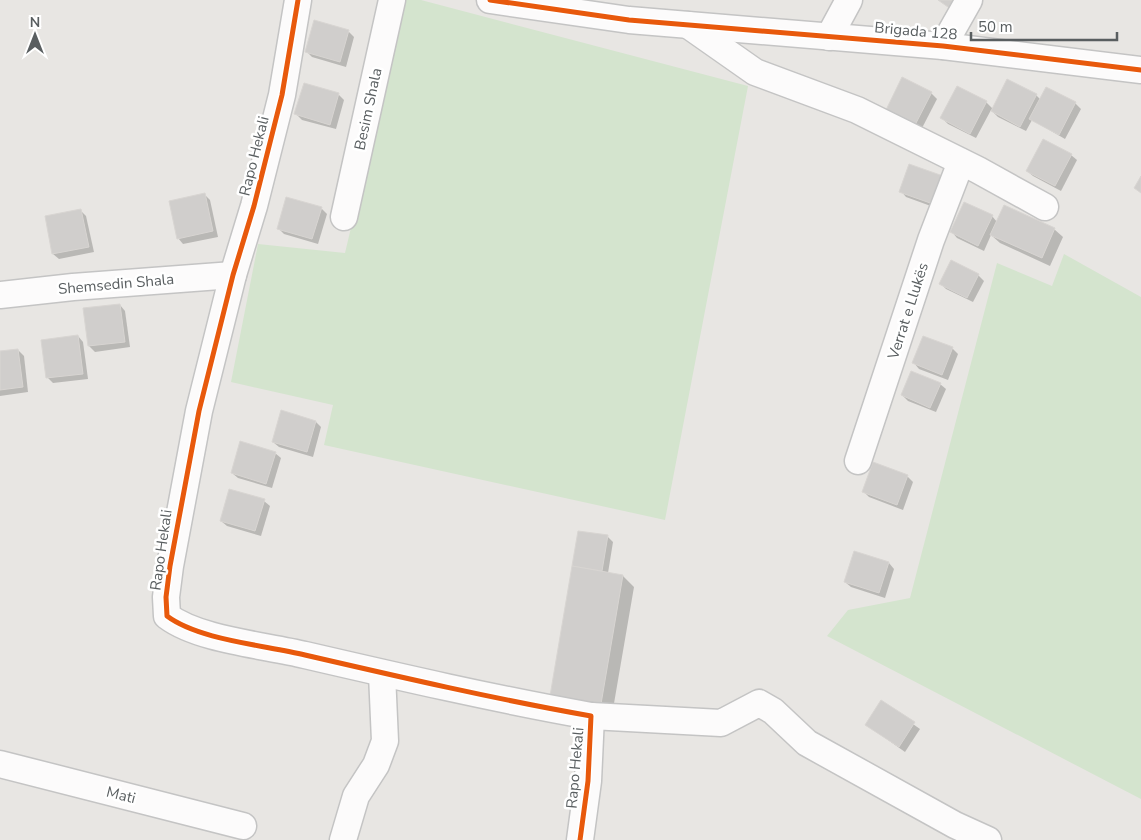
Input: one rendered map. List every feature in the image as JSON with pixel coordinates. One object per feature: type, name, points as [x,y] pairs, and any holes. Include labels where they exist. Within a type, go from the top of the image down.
[{"type":"street","name":"Rapo Hekali","points":[[298,0],[282,95],[254,206],[233,275],[199,411],[183,486],[168,582],[167,616],[181,626],[382,674],[509,701],[592,716],[721,723],[759,703],[773,711],[807,743],[955,825],[988,840]]},
{"type":"street","name":"Besim Shala","points":[[344,217],[392,0]]},
{"type":"street","points":[[490,0],[636,21],[688,25],[755,72],[857,110],[1045,207]]},
{"type":"street","points":[[602,0],[636,21]]},
{"type":"street","points":[[636,21],[660,0]]},
{"type":"street","points":[[829,37],[849,0]]},
{"type":"street","name":"Brigada 128","points":[[943,46],[969,0]]},
{"type":"street","name":"Brigada 128","points":[[688,25],[943,46],[1141,70]]},
{"type":"street","name":"Verrat e Llukës","points":[[858,462],[931,240],[961,162]]},
{"type":"street","name":"Shemsedin Shala","points":[[0,295],[72,287],[233,275]]},
{"type":"street","points":[[343,840],[356,796],[376,765],[386,741],[382,674]]},
{"type":"street","name":"Rapo Hekali","points":[[580,840],[588,782],[592,716]]},
{"type":"street","name":"Mati","points":[[0,764],[243,826]]},
{"type":"green space","points":[[405,0],[421,0],[748,86],[665,520],[324,445],[333,405],[231,382],[258,244],[345,253]]},
{"type":"green space","points":[[1064,254],[1141,297],[1141,799],[827,636],[848,610],[910,598],[997,263],[1052,286]]},
{"type":"building","points":[[938,0],[963,0],[955,12]]},
{"type":"building","points":[[314,20],[349,30],[340,62],[305,52]]},
{"type":"building","points":[[902,77],[932,92],[915,125],[886,110]]},
{"type":"building","points":[[1007,79],[1037,94],[1020,127],[991,111]]},
{"type":"building","points":[[304,83],[339,93],[330,125],[294,114]]},
{"type":"building","points":[[957,86],[987,101],[970,134],[940,118]]},
{"type":"building","points":[[1046,87],[1076,102],[1059,135],[1029,119]]},
{"type":"building","points":[[1043,139],[1072,154],[1055,186],[1026,171]]},
{"type":"building","points":[[909,164],[943,176],[933,204],[899,192]]},
{"type":"building","points":[[1141,176],[1141,193],[1134,188]]},
{"type":"building","points":[[205,193],[213,231],[177,239],[169,201]]},
{"type":"building","points":[[286,197],[322,207],[312,239],[277,229]]},
{"type":"building","points":[[964,202],[993,215],[978,246],[950,232]]},
{"type":"building","points":[[1004,205],[1055,228],[1042,258],[990,235]]},
{"type":"building","points":[[81,209],[89,247],[52,254],[45,216]]},
{"type":"building","points":[[951,260],[979,274],[967,298],[939,284]]},
{"type":"building","points":[[120,304],[125,342],[88,346],[83,308]]},
{"type":"building","points":[[78,335],[83,374],[46,378],[41,340]]},
{"type":"building","points":[[923,336],[953,347],[942,375],[912,363]]},
{"type":"building","points":[[18,349],[23,387],[0,390],[0,351]]},
{"type":"building","points":[[911,371],[941,383],[930,408],[901,395]]},
{"type":"building","points":[[281,410],[316,421],[307,452],[272,442]]},
{"type":"building","points":[[240,441],[276,452],[266,484],[231,473]]},
{"type":"building","points":[[873,462],[908,475],[897,505],[862,492]]},
{"type":"building","points":[[229,489],[265,499],[255,531],[220,521]]},
{"type":"building","points":[[578,531],[608,535],[602,571],[572,566]]},
{"type":"building","points":[[854,551],[889,562],[879,593],[844,582]]},
{"type":"building","points":[[572,566],[623,575],[601,704],[550,696]]},
{"type":"building","points":[[881,700],[915,722],[899,747],[865,725]]},
{"type":"cycle path","points":[[298,0],[282,95],[254,206],[233,275],[199,411],[170,566],[166,597],[167,616],[196,631],[233,641],[289,651],[483,695],[591,716],[588,781],[580,840]]},
{"type":"cycle path","points":[[490,0],[629,20],[943,46],[1141,70]]}]
